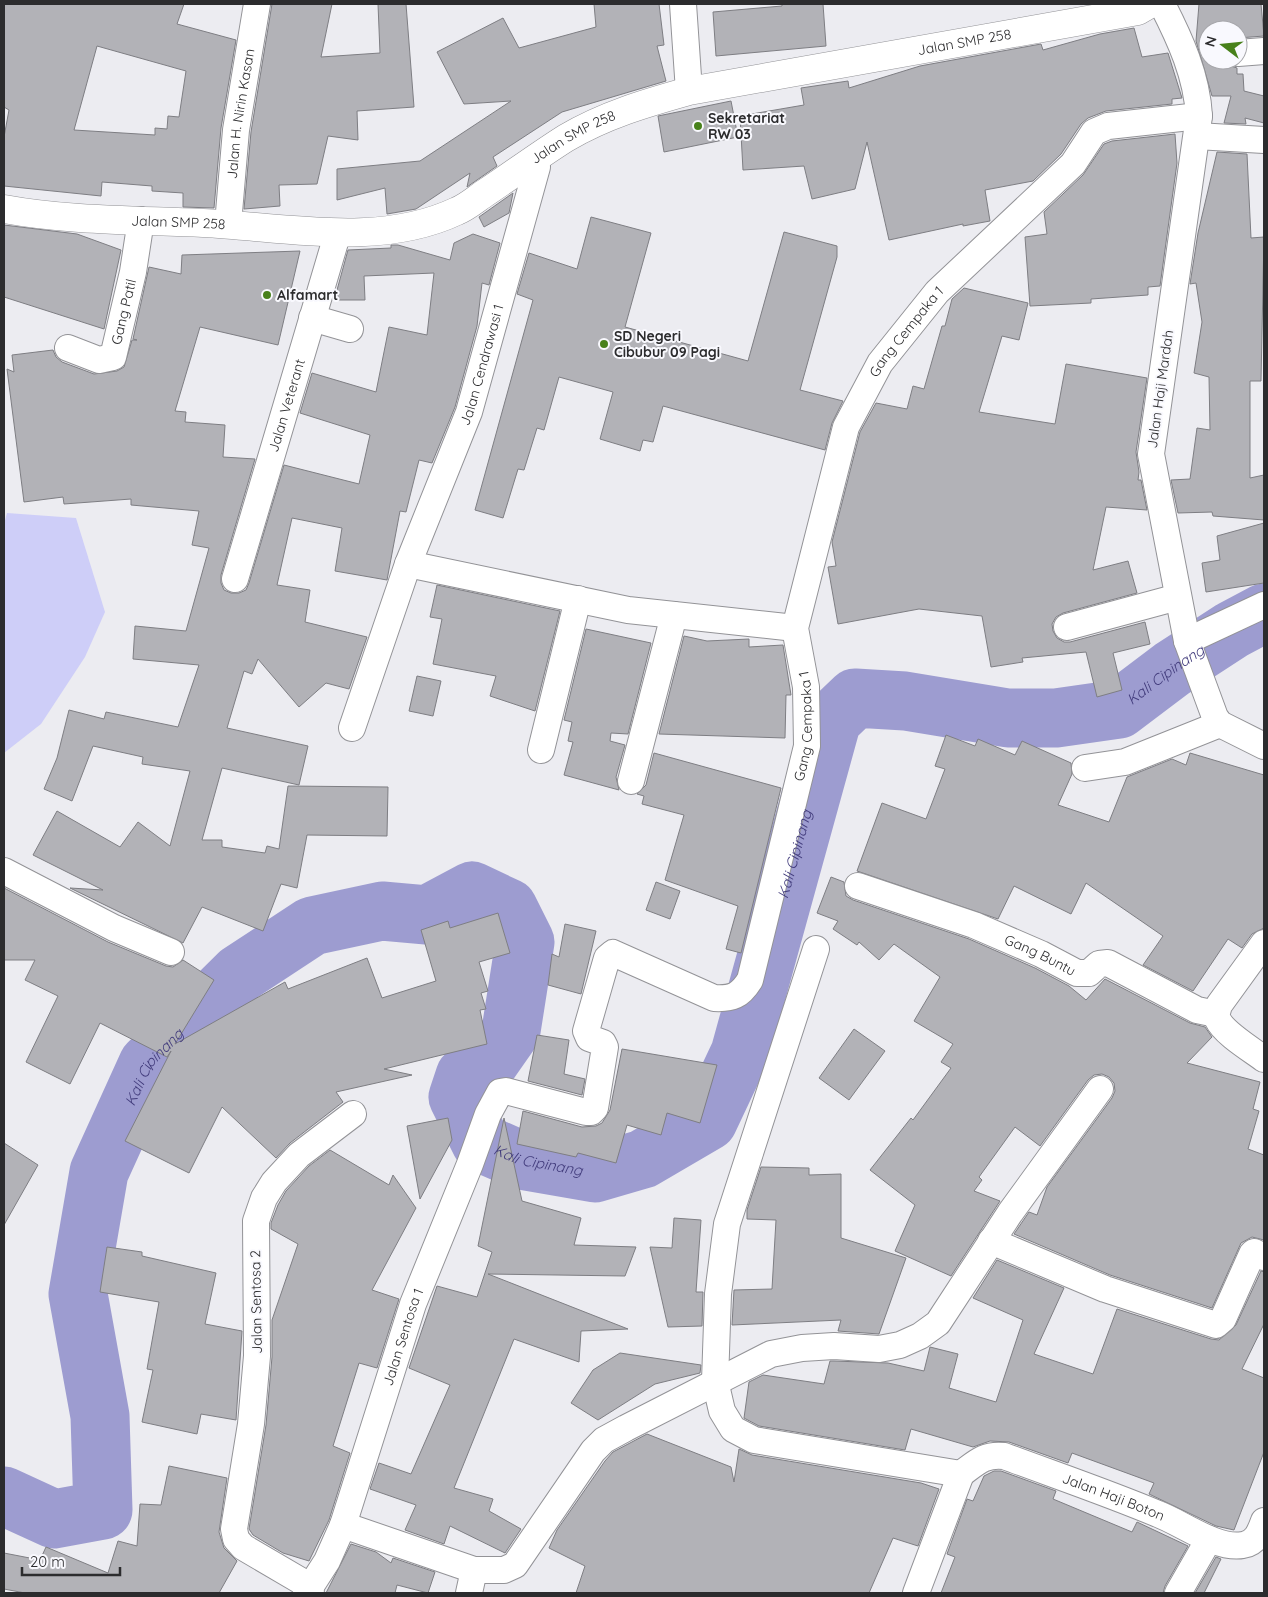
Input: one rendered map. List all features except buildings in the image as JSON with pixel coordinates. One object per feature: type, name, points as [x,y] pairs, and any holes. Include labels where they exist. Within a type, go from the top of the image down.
[{"type":"street","name":"Jalan H. Nirin Kasan","points":[[228,224],[236,130],[256,4]]},
{"type":"street","points":[[683,4],[689,91]]},
{"type":"street","name":"Jalan SMP 258","points":[[4,208],[38,215],[228,224],[338,232],[387,229],[427,223],[458,211],[595,122],[631,107],[689,91],[1138,11],[1150,4]]},
{"type":"street","name":"Jalan Haji Mardah","points":[[1162,4],[1178,36],[1197,57],[1198,126],[1151,454],[1188,644],[1218,721]]},
{"type":"street","points":[[1248,52],[1264,51]]},
{"type":"street","name":"Gang Cempaka 1","points":[[506,1091],[591,1112],[594,1108],[605,1047],[603,1043],[589,1038],[586,1031],[607,958],[613,953],[714,998],[732,998],[740,994],[750,980],[807,746],[806,687],[795,628],[846,427],[880,363],[937,292],[1073,164],[1094,132],[1108,126],[1198,126],[1264,140]]},
{"type":"street","name":"Jalan Cendrawasi 1","points":[[352,728],[408,564],[469,412],[537,167],[536,160]]},
{"type":"street","name":"Gang Patil","points":[[68,348],[99,360],[113,357],[133,272],[141,220]]},
{"type":"street","name":"Jalan Veterant","points":[[235,579],[338,232]]},
{"type":"street","points":[[312,318],[350,329]]},
{"type":"street","points":[[408,564],[628,610],[795,628]]},
{"type":"street","points":[[1067,627],[1178,598]]},
{"type":"street","points":[[541,750],[578,599]]},
{"type":"street","points":[[1188,644],[1264,605]]},
{"type":"street","points":[[631,781],[674,615]]},
{"type":"street","points":[[1085,768],[1125,762],[1218,721],[1264,746]]},
{"type":"street","points":[[4,871],[114,928],[172,952]]},
{"type":"street","name":"Gang Buntu","points":[[858,886],[974,925],[1040,954],[1077,973],[1089,973],[1099,964],[1108,963],[1197,1010],[1216,1014]]},
{"type":"street","points":[[1264,943],[1219,1005],[1216,1014],[1217,1020],[1224,1028],[1264,1059]]},
{"type":"street","points":[[816,950],[727,1224],[718,1294],[715,1381],[722,1411],[733,1428],[754,1440],[962,1474],[916,1593]]},
{"type":"street","points":[[342,1525],[472,1582],[515,1565],[593,1451],[604,1440],[715,1381],[771,1354],[802,1348],[834,1346],[879,1349],[900,1346],[920,1336],[938,1323],[991,1241],[1100,1089]]},
{"type":"street","name":"Jalan Sentosa 1","points":[[310,1591],[334,1546],[342,1525],[413,1304],[470,1164],[480,1134],[500,1092],[506,1091]]},
{"type":"street","name":"Jalan Sentosa 2","points":[[310,1591],[301,1581],[249,1552],[236,1539],[234,1530],[251,1424],[257,1356],[256,1222],[264,1198],[274,1182],[299,1155],[353,1114]]},
{"type":"street","points":[[991,1241],[1105,1289],[1216,1325],[1222,1318],[1252,1254],[1254,1252],[1264,1257]]},
{"type":"street","name":"Jalan Haji Boton","points":[[962,1474],[981,1459],[991,1455],[1004,1456],[1160,1514],[1209,1539],[1236,1546],[1244,1545],[1258,1536],[1264,1521]]},
{"type":"street","points":[[1178,1593],[1209,1539]]},
{"type":"shaded area","points":[[7,513],[76,518],[105,612],[85,657],[41,724],[4,753],[4,524]]},
{"type":"waterway","name":"Kali Cipinang","points":[[4,1496],[54,1519],[103,1510],[100,1416],[78,1294],[99,1172],[148,1064],[239,974],[312,926],[382,911],[427,915],[472,891],[508,908],[525,942],[511,1031],[490,1061],[465,1076],[458,1097],[481,1143],[520,1160],[595,1173],[643,1159],[708,1121],[740,1053],[832,720],[855,698],[905,701],[1008,718],[1056,718],[1119,709],[1172,669],[1232,630],[1264,613]]},
{"type":"place","name":"Sekretariat RW 03","points":[[698,126]]},
{"type":"place","name":"Alfamart","points":[[267,295]]},
{"type":"place","name":"SD Negeri Cibubur 09 Pagi","points":[[604,344]]}]
